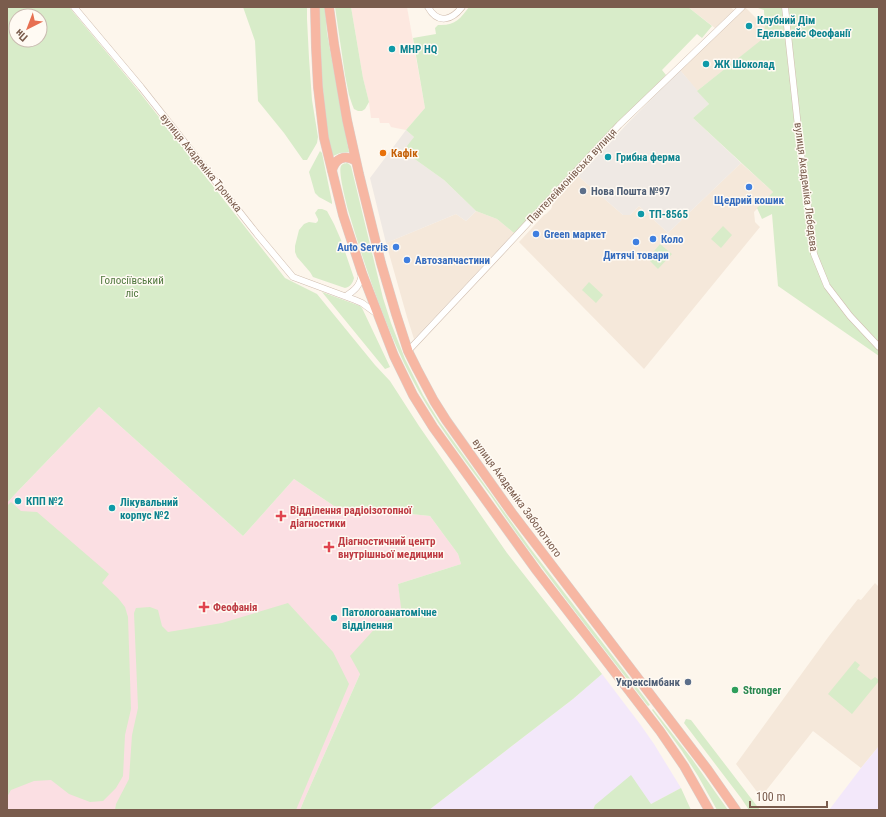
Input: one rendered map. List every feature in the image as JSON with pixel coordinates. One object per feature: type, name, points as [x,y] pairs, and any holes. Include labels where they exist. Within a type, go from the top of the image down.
[{"type":"highway","points":[[315,7],[318,87],[324,138],[332,171],[343,214],[362,272],[394,356],[413,395],[433,427],[536,571],[660,731],[684,766],[709,810]]},
{"type":"highway","name":"вулиця Академіка Заболотного","points":[[329,7],[335,52],[356,161],[381,263],[408,351],[417,369],[434,401],[476,463],[540,551],[704,764],[736,810]]},
{"type":"highway","points":[[332,171],[336,161],[341,158],[346,157],[356,161]]},
{"type":"street","name":"вулиця Академіка Тронька","points":[[74,7],[141,87],[293,277],[362,303],[378,315]]},
{"type":"street","points":[[428,7],[432,14],[438,18],[445,19],[458,13],[462,7]]},
{"type":"street","name":"вулиця Академіка Лебедєва","points":[[785,7],[814,254],[827,286],[850,316],[879,347]]},
{"type":"street","name":"Пантелеймонівська вулиця","points":[[408,351],[619,125],[739,8]]},
{"type":"street","points":[[346,296],[361,282],[362,272]]},
{"type":"shaded area","points":[[351,7],[407,7],[425,108],[406,130],[391,127],[389,123],[380,123],[379,118],[371,118]]},
{"type":"shaded area","points":[[688,7],[730,7],[734,10],[715,28]]},
{"type":"shaded area","points":[[745,7],[771,33],[697,91],[680,70]]},
{"type":"shaded area","points":[[680,70],[709,104],[693,118],[741,163],[668,233],[639,206],[630,215],[623,215],[578,176]]},
{"type":"shaded area","points":[[406,130],[414,137],[409,155],[444,180],[476,211],[466,221],[456,214],[386,243],[370,178]]},
{"type":"shaded area","points":[[741,163],[773,192],[754,212],[755,222],[760,227],[644,369],[519,242],[551,209],[552,205],[578,176],[623,215],[630,215],[639,206],[668,233]]},
{"type":"shaded area","points":[[476,211],[497,219],[514,233],[414,339],[386,243],[456,214],[466,221]]},
{"type":"shaded area","name":"Феофанія","points":[[99,407],[243,536],[294,479],[334,506],[430,516],[458,554],[461,564],[398,584],[403,615],[379,624],[360,674],[300,810],[7,810],[7,503]]},
{"type":"shaded area","points":[[875,583],[879,587],[879,746],[861,768],[813,731],[761,797],[736,764],[829,636],[858,599],[861,600]]},
{"type":"shaded area","points":[[602,674],[654,744],[681,788],[651,804],[595,805],[593,810],[429,810],[573,699]]},
{"type":"shaded area","points":[[879,746],[879,810],[829,810],[861,768]]},
{"type":"green space","name":"Голосіївський ліс","points":[[7,7],[69,7],[137,89],[285,278],[317,294],[375,365],[390,381],[419,426],[507,553],[602,674],[573,699],[429,810],[300,810],[360,674],[350,656],[379,624],[402,615],[398,584],[461,564],[458,554],[430,516],[334,506],[294,479],[243,536],[99,407],[7,503]]},
{"type":"green space","points":[[243,7],[307,7],[312,100],[318,137],[317,143],[307,160],[303,160],[284,133],[258,101],[255,41]]},
{"type":"green space","points":[[319,7],[325,7],[327,33],[349,152],[340,153],[331,157],[322,82]]},
{"type":"green space","points":[[335,7],[351,7],[363,78],[369,102],[362,111],[354,109],[349,95]]},
{"type":"green space","points":[[469,7],[688,7],[712,26],[702,38],[697,34],[662,70],[666,75],[514,233],[497,219],[476,211],[444,180],[409,155],[407,146],[414,137],[406,130],[425,108],[413,38],[436,34],[435,28],[438,25],[453,23],[463,15]]},
{"type":"green space","points":[[755,7],[879,7],[879,356],[778,286],[772,214],[762,219],[757,208],[773,192],[693,118],[709,104],[697,91],[765,37],[764,10]]},
{"type":"green space","points":[[320,151],[322,153],[332,204],[315,193],[309,172]]},
{"type":"green space","points":[[347,163],[351,166],[383,298],[391,323],[405,359],[423,395],[439,421],[530,548],[650,705],[648,706],[528,549],[449,438],[411,377],[392,337],[368,274],[354,231],[348,210],[340,169],[343,164]]},
{"type":"green space","points":[[318,209],[327,211],[334,224],[354,278],[353,282],[345,288],[313,277],[297,257],[295,252],[299,230],[304,224],[309,222],[316,223],[318,221],[315,213]]},
{"type":"green space","points":[[723,226],[732,235],[721,248],[711,239]]},
{"type":"green space","points":[[660,244],[672,254],[658,269],[650,261],[650,256]]},
{"type":"green space","points":[[589,282],[603,295],[596,303],[582,290]]},
{"type":"green space","points":[[322,292],[362,308],[390,367],[385,369]]},
{"type":"green space","points":[[11,502],[21,511],[37,512],[109,574],[102,583],[125,607],[128,617],[131,709],[125,735],[123,776],[116,788],[103,801],[90,802],[69,794],[51,780],[34,781],[11,790],[7,797],[7,506]]},
{"type":"green space","points":[[288,603],[333,652],[349,684],[296,810],[115,810],[116,804],[129,779],[132,735],[138,708],[134,613],[136,608],[150,607],[158,610],[162,626],[168,632],[222,623]]},
{"type":"green space","points":[[855,661],[860,665],[857,669],[871,680],[875,677],[879,681],[852,714],[828,694]]},
{"type":"green space","points":[[653,709],[692,759],[728,810],[717,810],[698,776],[652,710]]},
{"type":"green space","points":[[686,719],[691,720],[760,810],[749,810],[684,723]]},
{"type":"green space","points":[[631,775],[651,804],[681,788],[691,810],[593,810],[595,805]]},
{"type":"place","name":"Клубний Дім Едельвейс Феофанії","points":[[749,26]]},
{"type":"place","name":"MHP HQ","points":[[392,49]]},
{"type":"place","name":"ЖК Шоколад","points":[[706,64]]},
{"type":"place","name":"Кафік","points":[[383,153]]},
{"type":"place","name":"Грибна ферма","points":[[608,157]]},
{"type":"place","name":"Щедрий кошик","points":[[749,187]]},
{"type":"place","name":"Нова Пошта №97","points":[[583,191]]},
{"type":"place","name":"ТП-8565","points":[[641,214]]},
{"type":"place","name":"Green маркет","points":[[536,234]]},
{"type":"place","name":"Коло","points":[[653,239]]},
{"type":"place","name":"Дитячі товари","points":[[636,242]]},
{"type":"place","name":"Auto Servis","points":[[396,247]]},
{"type":"place","name":"Автозапчастини","points":[[407,260]]},
{"type":"place","name":"КПП №2","points":[[18,501]]},
{"type":"place","name":"Лікувальний корпус №2","points":[[112,508]]},
{"type":"place","name":"Відділення радіоізотопної діагностики","points":[[281,516]]},
{"type":"place","name":"Діагностичний центр внутрішньої медицини","points":[[329,547]]},
{"type":"place","name":"Феофанія","points":[[204,607]]},
{"type":"place","name":"Патологоанатомічне відділення","points":[[334,618]]},
{"type":"place","name":"Укрексімбанк","points":[[688,682]]},
{"type":"place","name":"Stronger","points":[[735,690]]}]
